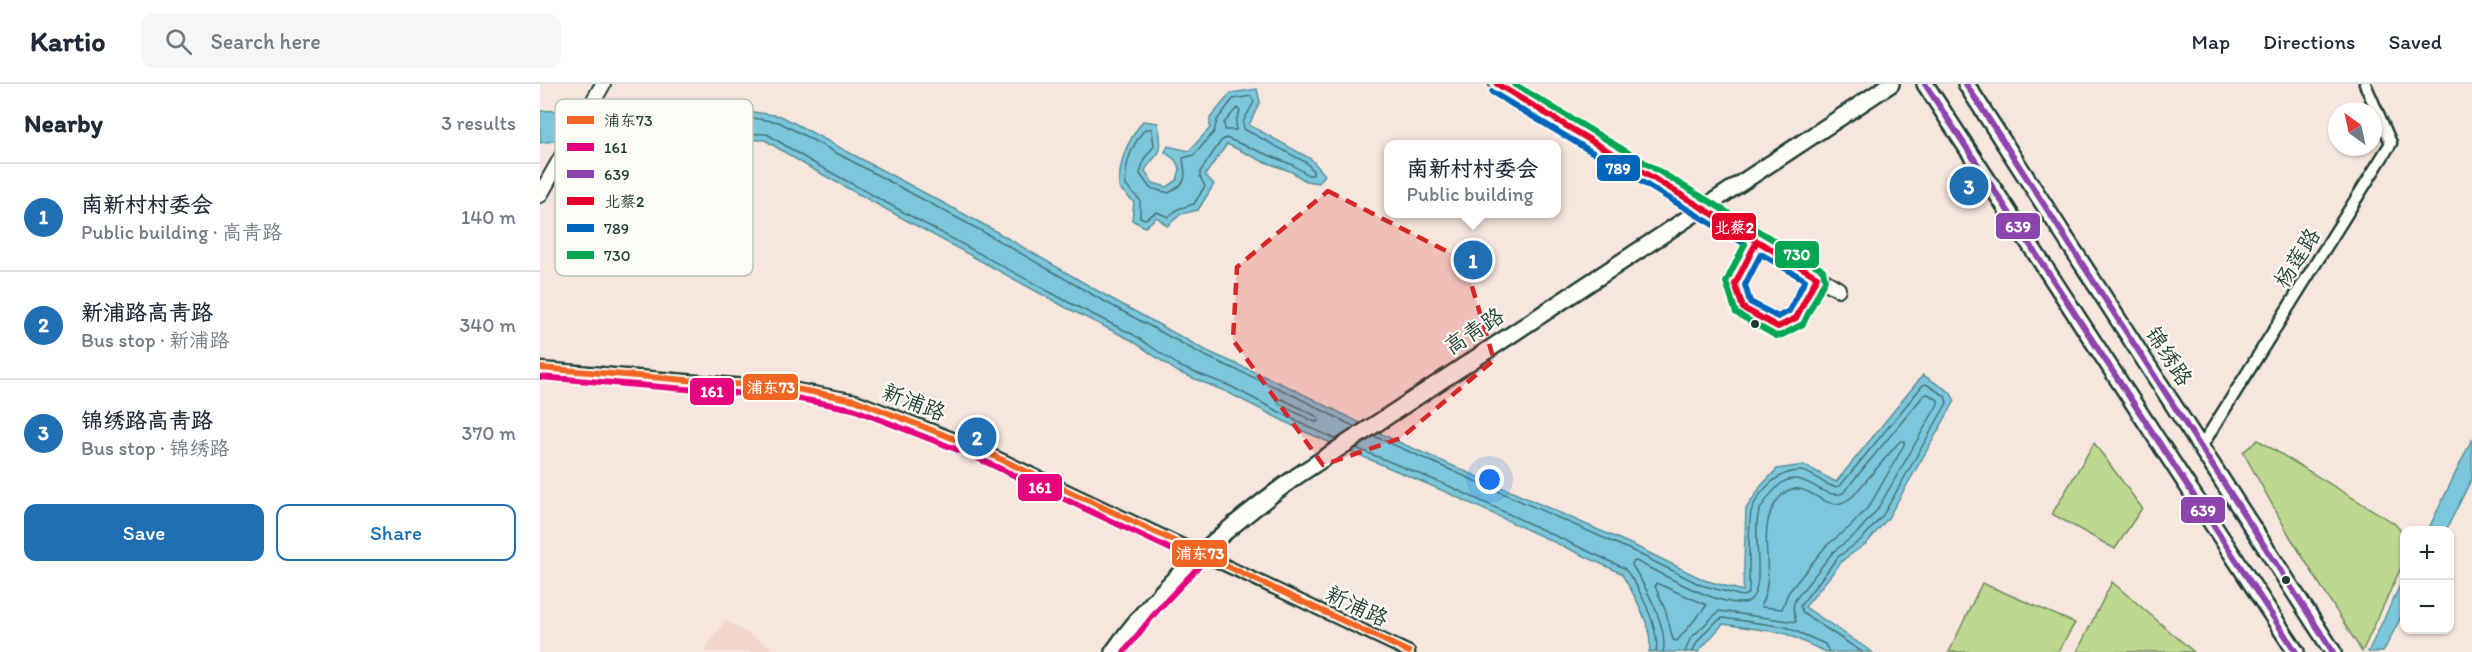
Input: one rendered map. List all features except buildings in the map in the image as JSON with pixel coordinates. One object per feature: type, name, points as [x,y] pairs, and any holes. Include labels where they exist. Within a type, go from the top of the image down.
[{"type":"main road","name":"高青路","points":[[1113,652],[1149,606],[1200,553],[1263,501],[1331,453],[1891,84]]},
{"type":"main road","points":[[1925,84],[2296,652]]},
{"type":"main road","name":"锦绣路","points":[[1966,84],[2333,652]]},
{"type":"street","points":[[594,99],[603,84]]},
{"type":"street","points":[[1497,84],[1701,209],[1838,289]]},
{"type":"street","name":"杨莲路","points":[[2201,447],[2391,143],[2365,84]]},
{"type":"street","points":[[540,195],[555,169]]},
{"type":"street","name":"新浦路","points":[[540,368],[796,389],[855,400],[975,447],[1409,652]]},
{"type":"highlighted area","points":[[1328,191],[1464,260],[1494,360],[1401,438],[1323,465],[1233,340],[1237,267]]},
{"type":"shaded area","points":[[725,620],[779,652],[704,652]]},
{"type":"green space","points":[[2258,440],[2394,523],[2400,530],[2400,570],[2362,652],[2289,535],[2243,452]]},
{"type":"green space","points":[[2094,443],[2142,508],[2115,549],[2052,514]]},
{"type":"green space","points":[[2112,582],[2194,652],[2077,652]]},
{"type":"green space","points":[[1982,583],[2075,623],[2058,652],[1949,652]]},
{"type":"water","points":[[1257,89],[1260,102],[1249,125],[1311,159],[1325,175],[1319,183],[1306,181],[1290,171],[1262,161],[1227,144],[1205,175],[1214,184],[1198,210],[1181,214],[1167,226],[1157,217],[1145,227],[1132,220],[1134,202],[1119,188],[1119,178],[1125,153],[1143,121],[1158,123],[1161,141],[1159,152],[1145,171],[1153,183],[1167,187],[1177,180],[1180,169],[1175,160],[1165,152],[1168,146],[1189,151],[1210,128],[1210,118],[1231,93]]},
{"type":"water","points":[[555,110],[555,141],[540,143],[540,111]]},
{"type":"water","points":[[753,112],[781,116],[990,228],[1207,351],[1291,388],[1394,440],[1635,546],[1704,580],[1743,591],[1746,509],[1761,486],[1777,469],[1804,465],[1836,482],[1923,375],[1950,392],[1955,401],[1888,518],[1867,543],[1843,560],[1805,607],[1872,652],[1826,652],[1784,633],[1723,624],[1698,652],[1649,652],[1649,633],[1646,622],[1637,600],[1621,573],[1446,492],[1303,431],[1227,392],[1178,372],[1131,340],[1065,307],[807,166],[765,140],[753,140]]},
{"type":"water","points":[[2472,439],[2472,478],[2448,526],[2430,526]]},
{"type":"water","points":[[2400,585],[2400,619],[2383,652],[2368,652]]},
{"type":"transit line","name":"北蔡2","points":[[1497,84],[1817,277],[1796,318],[1778,327],[1743,308],[1735,284],[1757,241]]},
{"type":"transit line","name":"730","points":[[1514,84],[1823,270],[1825,280],[1803,324],[1776,336],[1736,313],[1726,282],[1745,244]]},
{"type":"transit line","name":"639","points":[[1925,84],[2296,652]]},
{"type":"transit line","name":"639","points":[[1966,84],[2333,652]]},
{"type":"transit line","name":"789","points":[[1492,92],[1745,244]]},
{"type":"transit line","name":"789","points":[[1761,254],[1805,280],[1789,311],[1778,317],[1750,302],[1745,285],[1761,254]]},
{"type":"transit line","name":"浦东73","points":[[540,368],[796,389],[855,400],[975,447],[1409,652]]},
{"type":"transit line","name":"161","points":[[540,377],[795,398],[853,409],[971,455],[1196,561]]},
{"type":"transit line","name":"161","points":[[1124,652],[1156,612],[1206,559]]},
{"type":"place","name":"锦绣路高青路","points":[[1969,186]]},
{"type":"place","name":"南新村村委会","points":[[1473,260]]},
{"type":"place","name":"新浦路高青路","points":[[977,437]]}]
